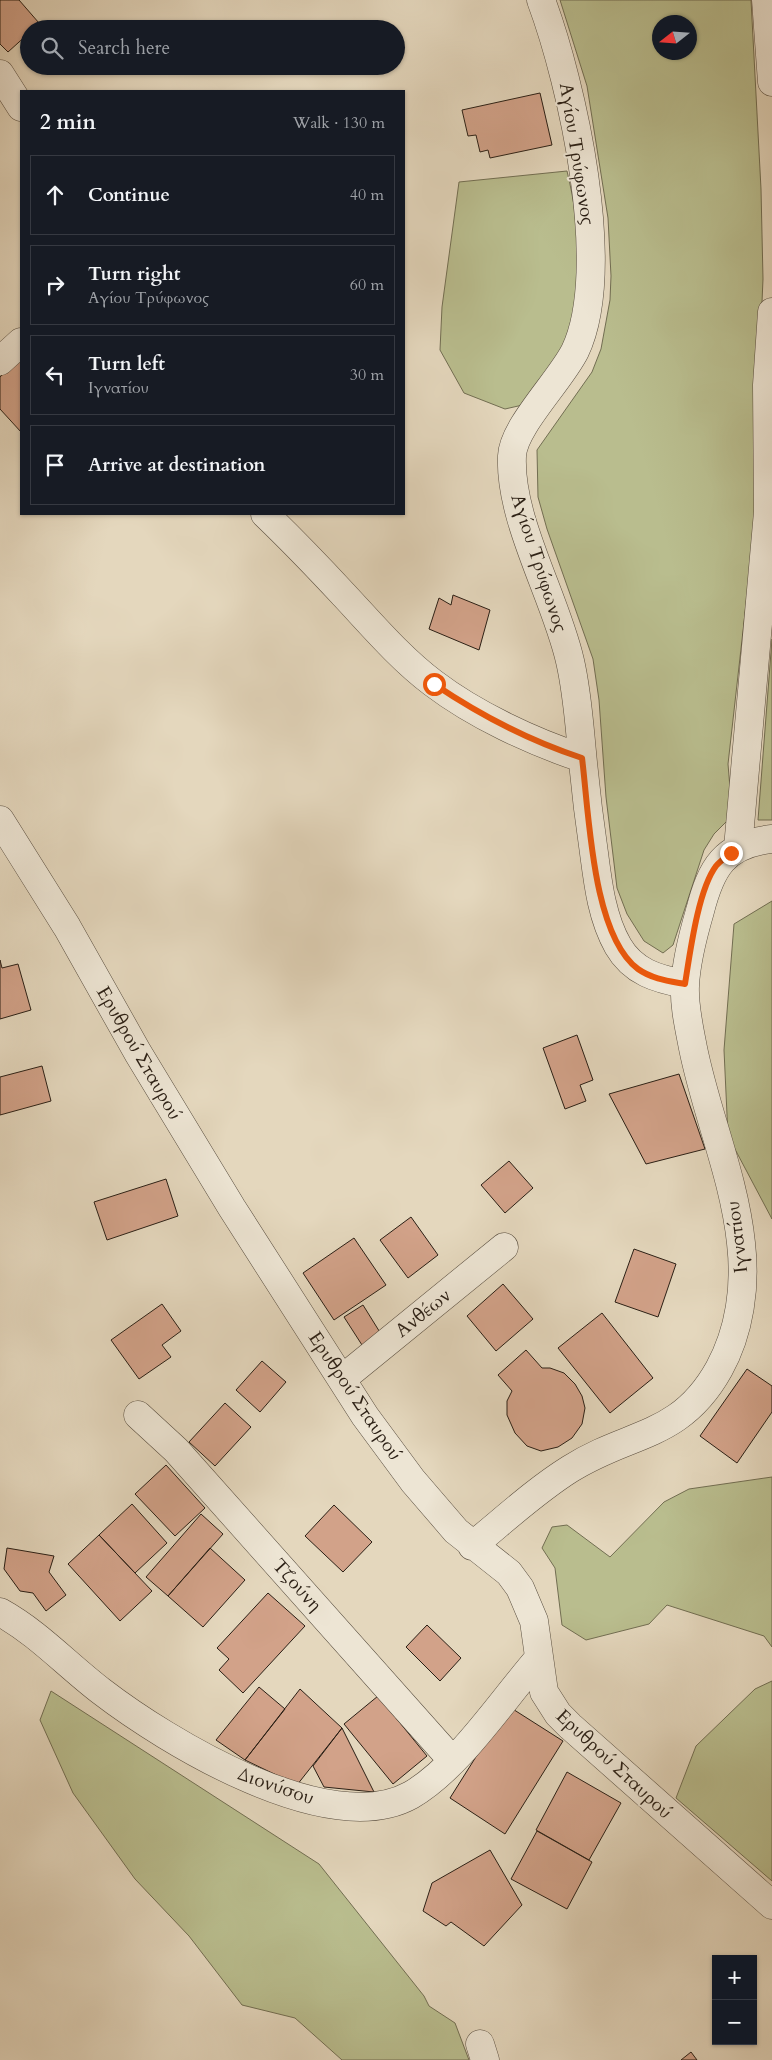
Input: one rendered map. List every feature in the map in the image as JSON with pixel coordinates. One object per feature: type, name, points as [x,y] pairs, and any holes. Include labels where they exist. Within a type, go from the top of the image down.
[{"type":"street","name":"Αγίου Τρύφωνος","points":[[541,0],[560,54],[575,118],[589,233],[589,296],[587,314],[575,350],[561,375],[517,435],[513,445],[512,464],[523,521],[570,658],[598,881],[606,917],[615,941],[626,957],[638,969],[654,977],[685,984]]},
{"type":"street","points":[[766,0],[772,82]]},
{"type":"street","points":[[0,74],[20,104]]},
{"type":"street","points":[[738,848],[768,512],[768,385],[772,312]]},
{"type":"street","points":[[266,515],[322,571],[388,643],[434,684],[474,708],[531,738],[582,758]]},
{"type":"street","name":"Ερυθρού Σταυρού","points":[[0,820],[62,919],[138,1052],[232,1208],[365,1416],[437,1510],[472,1546],[509,1574],[520,1588],[531,1610],[544,1692],[558,1714],[772,1905]]},
{"type":"street","name":"Ιγνατίου","points":[[472,1546],[550,1482],[573,1467],[650,1432],[687,1411],[707,1388],[727,1351],[740,1306],[743,1263],[741,1244],[732,1196],[694,1052],[686,1008],[685,984],[694,932],[706,887],[716,866],[738,848],[750,843],[772,839]]},
{"type":"street","name":"Ανθέων","points":[[342,1379],[504,1247]]},
{"type":"street","name":"Τζούνη","points":[[138,1415],[176,1450],[452,1760]]},
{"type":"street","name":"Διονύσου","points":[[0,1612],[32,1634],[100,1690],[153,1728],[202,1756],[276,1789],[346,1807],[375,1806],[409,1796],[434,1778],[486,1723],[539,1658]]},
{"type":"green space","points":[[560,0],[751,0],[761,189],[763,279],[759,371],[760,453],[751,560],[728,764],[731,800],[727,821],[714,834],[704,850],[673,945],[663,953],[644,941],[627,914],[617,888],[606,797],[599,700],[593,659],[547,529],[538,497],[537,450],[592,372],[601,349],[610,300],[611,276],[608,218],[587,86]]},
{"type":"green space","points":[[567,171],[572,192],[580,261],[577,308],[572,330],[561,358],[527,404],[505,409],[464,393],[440,350],[442,307],[459,182]]},
{"type":"green space","points":[[772,639],[772,820],[758,820]]},
{"type":"green space","points":[[772,901],[772,1219],[728,1136],[724,1050],[734,924]]},
{"type":"green space","points":[[772,1477],[772,1647],[764,1636],[667,1605],[649,1624],[586,1640],[562,1625],[555,1568],[542,1548],[552,1527],[567,1525],[610,1557],[664,1502],[689,1489]]},
{"type":"green space","points":[[772,1681],[772,1881],[676,1798],[696,1746],[755,1689]]},
{"type":"green space","points":[[51,1691],[319,1864],[424,1996],[429,2006],[455,2023],[469,2060],[342,2060],[295,2018],[242,2005],[189,1936],[135,1879],[73,1793],[40,1720]]},
{"type":"building","points":[[0,0],[19,0],[36,20],[20,20],[20,41],[8,52],[0,44]]},
{"type":"building","points":[[540,93],[552,145],[490,158],[488,150],[480,152],[476,135],[468,136],[462,110]]},
{"type":"building","points":[[20,360],[20,431],[0,409],[0,377]]},
{"type":"building","points":[[453,595],[490,610],[479,650],[429,629],[439,598],[451,605]]},
{"type":"building","points":[[0,960],[2,968],[18,964],[31,1010],[0,1019]]},
{"type":"building","points":[[577,1035],[593,1080],[580,1085],[586,1101],[565,1109],[543,1048]]},
{"type":"building","points":[[42,1066],[51,1101],[0,1115],[0,1077]]},
{"type":"building","points":[[679,1074],[705,1149],[646,1164],[609,1094]]},
{"type":"building","points":[[509,1161],[533,1188],[505,1213],[481,1185]]},
{"type":"building","points":[[166,1179],[178,1216],[107,1240],[94,1202]]},
{"type":"building","points":[[411,1217],[438,1255],[408,1278],[380,1240]]},
{"type":"building","points":[[354,1238],[386,1285],[334,1320],[303,1273]]},
{"type":"building","points":[[634,1249],[676,1264],[658,1317],[615,1302]]},
{"type":"building","points":[[503,1284],[533,1319],[496,1351],[467,1316]]},
{"type":"building","points":[[162,1304],[181,1331],[162,1345],[171,1357],[139,1379],[111,1340]]},
{"type":"building","points":[[363,1305],[381,1334],[362,1345],[344,1317]]},
{"type":"building","points":[[602,1313],[653,1378],[610,1413],[558,1348]]},
{"type":"building","points":[[526,1350],[542,1368],[550,1368],[564,1373],[575,1384],[582,1396],[585,1408],[582,1424],[572,1438],[558,1447],[541,1451],[527,1446],[515,1433],[507,1415],[507,1401],[512,1391],[498,1375]]},
{"type":"building","points":[[262,1361],[286,1382],[260,1412],[236,1390]]},
{"type":"building","points":[[747,1369],[772,1386],[772,1412],[737,1463],[700,1436]]},
{"type":"building","points":[[225,1403],[251,1427],[215,1466],[189,1442]]},
{"type":"building","points":[[166,1465],[205,1508],[175,1536],[135,1494]]},
{"type":"building","points":[[132,1504],[167,1543],[135,1573],[99,1535]]},
{"type":"building","points":[[334,1505],[372,1542],[343,1572],[305,1536]]},
{"type":"building","points":[[201,1514],[223,1534],[168,1596],[146,1577]]},
{"type":"building","points":[[99,1535],[152,1591],[120,1621],[68,1564]]},
{"type":"building","points":[[7,1548],[54,1556],[49,1572],[66,1595],[46,1611],[33,1593],[20,1591],[4,1569]]},
{"type":"building","points":[[210,1548],[245,1580],[203,1627],[168,1596]]},
{"type":"building","points":[[268,1593],[305,1626],[243,1693],[219,1670],[229,1659],[217,1648]]},
{"type":"building","points":[[427,1625],[461,1658],[440,1681],[406,1647]]},
{"type":"building","points":[[259,1687],[285,1709],[245,1760],[216,1740]]},
{"type":"building","points":[[300,1689],[342,1728],[297,1785],[245,1760]]},
{"type":"building","points":[[378,1696],[427,1756],[393,1784],[344,1724]]},
{"type":"building","points":[[508,1706],[563,1741],[505,1834],[450,1798]]},
{"type":"building","points":[[342,1728],[374,1792],[324,1787],[313,1766]]},
{"type":"building","points":[[567,1772],[621,1803],[589,1860],[536,1830]]},
{"type":"building","points":[[537,1831],[592,1862],[567,1909],[511,1879]]},
{"type":"building","points":[[490,1850],[522,1905],[484,1946],[451,1922],[446,1926],[423,1911],[432,1883]]},
{"type":"building","points":[[691,2052],[697,2060],[681,2060]]},
{"type":"route","points":[[434,684],[488,716],[531,738],[582,758],[590,827],[606,917],[619,949],[638,969],[663,980],[685,984],[690,950],[706,887],[716,866],[731,853]]}]
